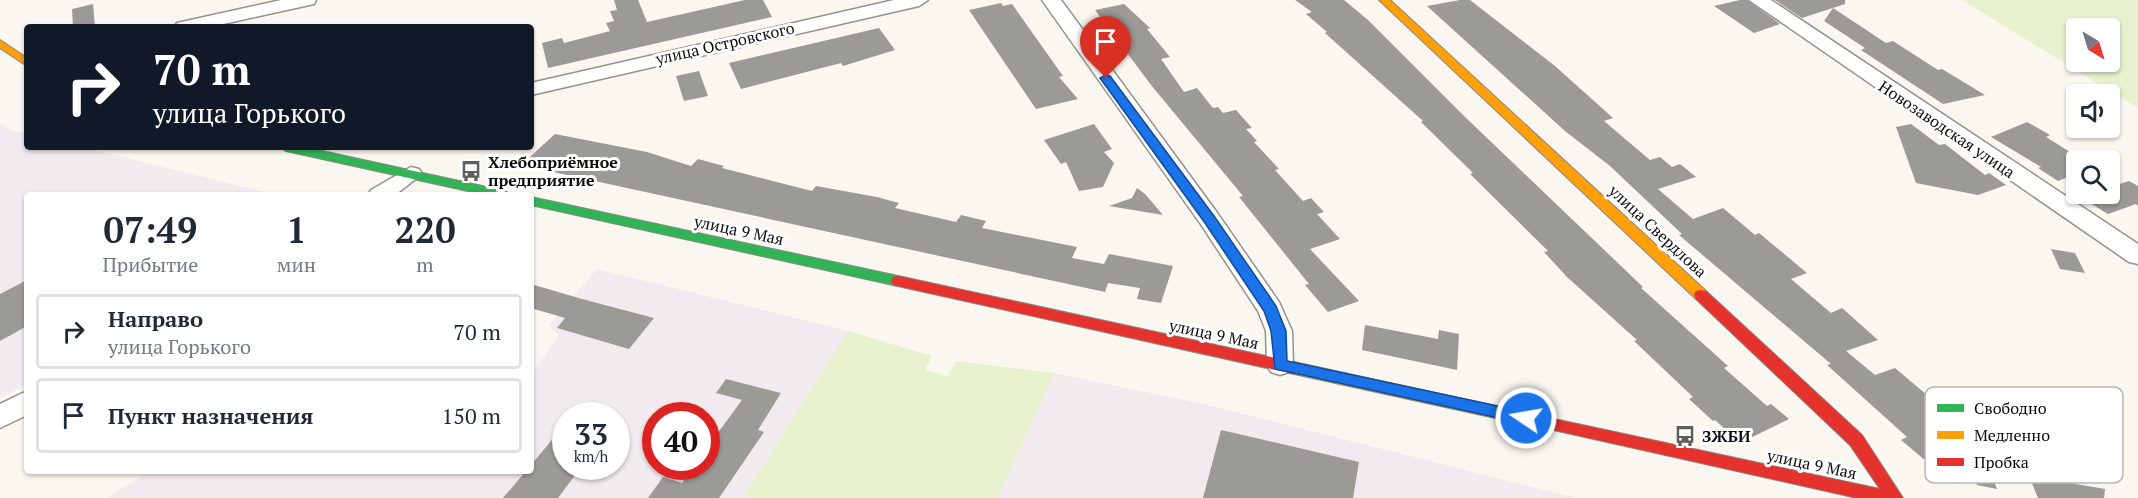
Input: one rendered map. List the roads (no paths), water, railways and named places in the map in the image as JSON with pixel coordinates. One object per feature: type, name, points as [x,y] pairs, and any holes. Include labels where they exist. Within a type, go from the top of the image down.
[{"type":"street","points":[[198,24],[307,0]]},
{"type":"street","name":"улица Островского","points":[[534,87],[919,0]]},
{"type":"street","points":[[1051,0],[1210,220],[1270,309],[1279,331],[1280,365]]},
{"type":"street","name":"улица Свердлова","points":[[1384,0],[1856,440],[1895,498]]},
{"type":"street","name":"Новозаводская улица","points":[[1758,0],[2138,256]]},
{"type":"street","points":[[0,43],[24,61]]},
{"type":"street","points":[[301,150],[492,192]]},
{"type":"street","points":[[384,192],[411,174]]},
{"type":"street","name":"улица 9 Мая","points":[[534,202],[1889,498]]},
{"type":"street","points":[[0,417],[24,404]]},
{"type":"place","name":"Хлебоприёмное предприятие","points":[[471,171]]},
{"type":"place","name":"ЗЖБИ","points":[[1685,436]]}]
